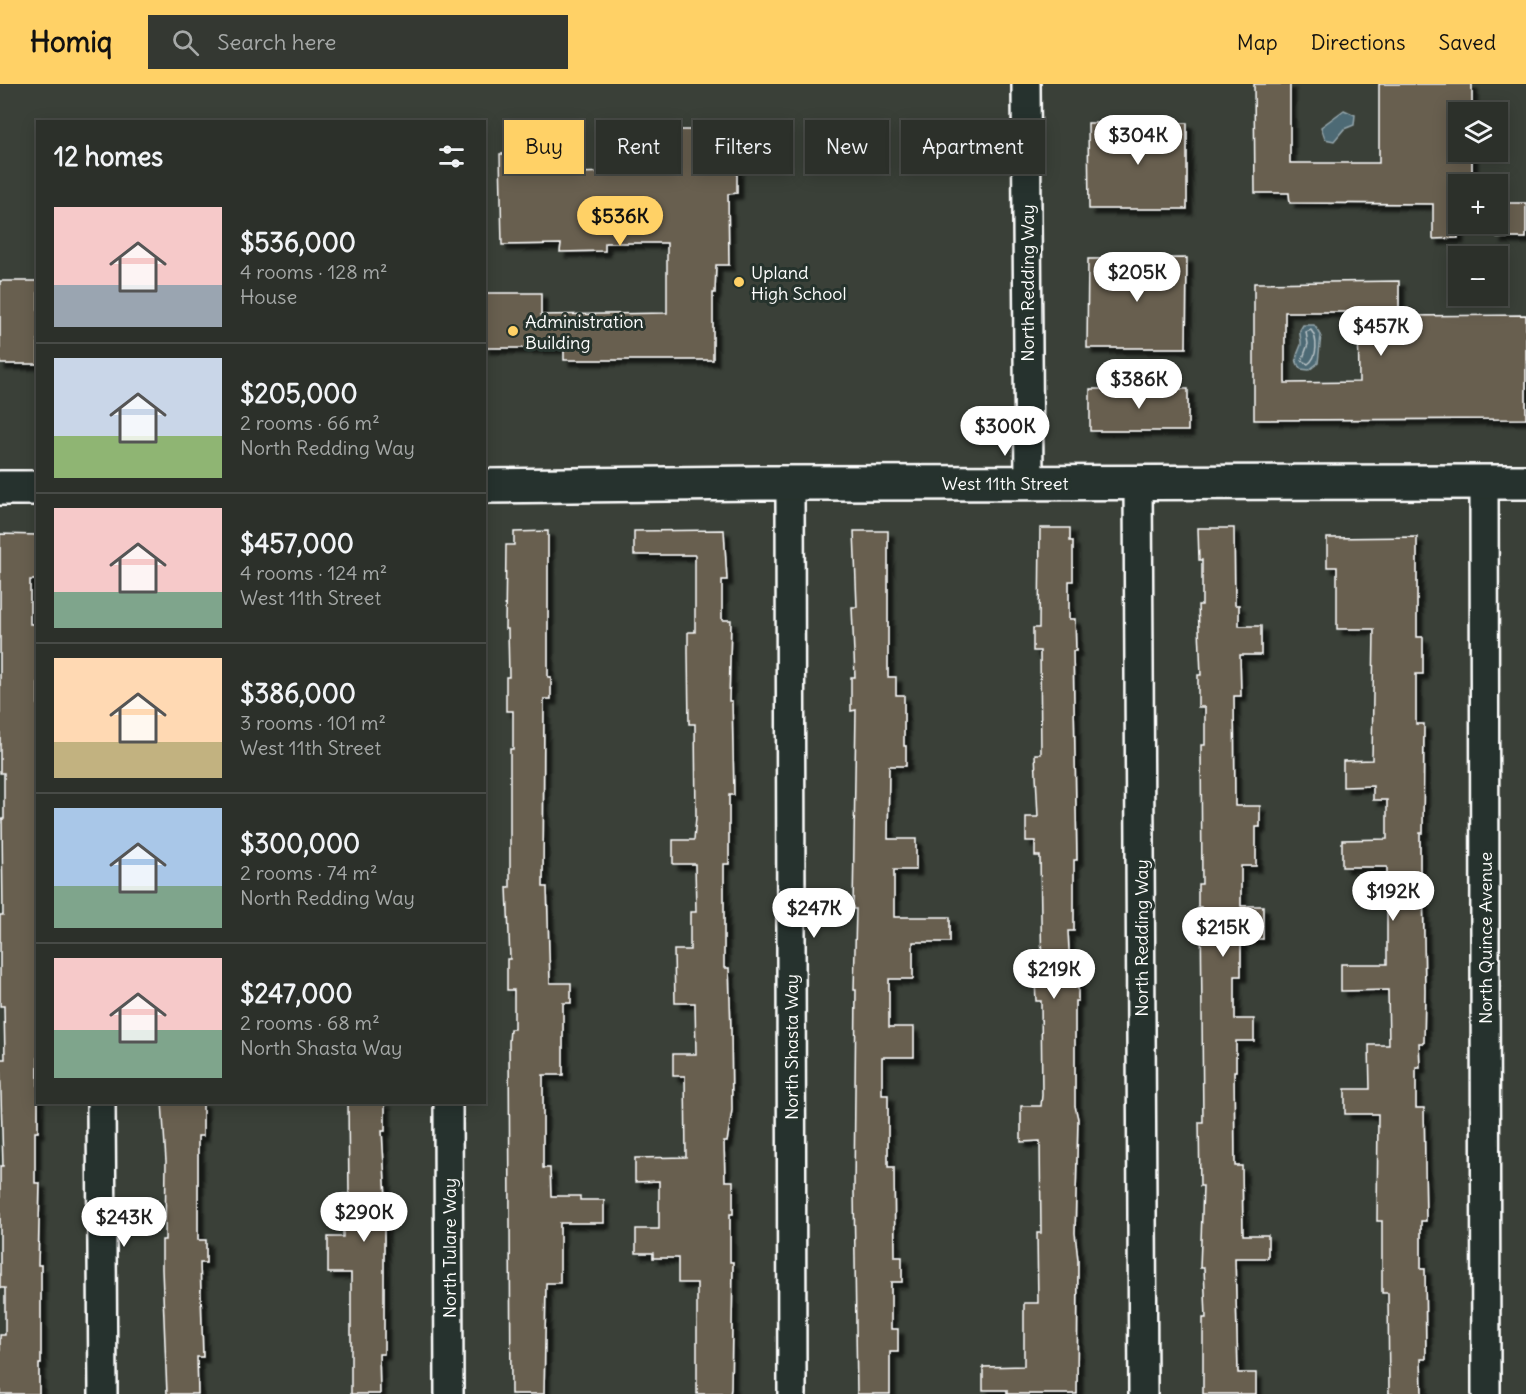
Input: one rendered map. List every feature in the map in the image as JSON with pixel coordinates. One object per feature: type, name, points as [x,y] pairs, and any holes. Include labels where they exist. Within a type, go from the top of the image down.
[{"type":"street","name":"North Redding Way","points":[[1026,84],[1029,482]]},
{"type":"street","name":"West 11th Street","points":[[486,486],[1029,482],[1526,482]]},
{"type":"street","name":"North Redding Way","points":[[1138,482],[1143,1394]]},
{"type":"street","name":"North Quince Avenue","points":[[1484,482],[1486,1394]]},
{"type":"street","name":"North Shasta Way","points":[[790,484],[792,1394]]},
{"type":"street","points":[[0,488],[36,488]]},
{"type":"street","points":[[101,1104],[103,1394]]},
{"type":"street","name":"North Tulare Way","points":[[448,1104],[449,1394]]},
{"type":"water","points":[[1344,110],[1355,115],[1354,125],[1344,129],[1334,141],[1325,139],[1321,127]]},
{"type":"water","points":[[1303,325],[1314,325],[1321,335],[1318,363],[1309,370],[1301,369],[1296,360],[1301,343],[1300,330]]},
{"type":"building","points":[[1254,84],[1290,84],[1290,163],[1379,163],[1379,84],[1472,84],[1472,102],[1448,102],[1448,162],[1472,162],[1472,174],[1448,174],[1448,234],[1458,234],[1458,238],[1433,239],[1433,204],[1290,203],[1289,193],[1255,193]]},
{"type":"building","points":[[1088,123],[1187,123],[1187,209],[1089,209]]},
{"type":"building","points":[[681,130],[693,130],[693,174],[737,174],[737,193],[728,194],[729,265],[716,265],[715,293],[713,293],[713,360],[564,360],[564,348],[486,348],[486,293],[541,293],[541,315],[667,313],[667,243],[605,243],[605,251],[560,252],[561,244],[502,245],[500,154],[504,154],[504,174],[681,174]]},
{"type":"building","points":[[1508,203],[1526,203],[1526,238],[1497,238],[1497,234],[1508,234]]},
{"type":"building","points":[[1187,258],[1186,348],[1087,348],[1088,259]]},
{"type":"building","points":[[0,281],[36,281],[36,364],[0,364]]},
{"type":"building","points":[[1399,281],[1399,316],[1526,315],[1526,419],[1254,420],[1254,283]],"holes":[[[1285,312],[1358,312],[1359,382],[1285,383]]]},
{"type":"building","points":[[1090,389],[1188,389],[1188,431],[1090,431]]},
{"type":"building","points":[[1040,528],[1070,528],[1070,541],[1073,541],[1073,581],[1069,581],[1069,619],[1075,619],[1076,651],[1073,651],[1077,860],[1074,860],[1074,931],[1068,931],[1070,969],[1078,969],[1078,1001],[1075,1001],[1075,1106],[1078,1119],[1075,1233],[1078,1260],[1077,1394],[1007,1394],[1007,1390],[983,1390],[983,1367],[1024,1366],[1024,1303],[1038,1303],[1037,1233],[1041,1233],[1040,1141],[1021,1142],[1021,1106],[1041,1106],[1042,1095],[1041,1001],[1036,1001],[1035,980],[1042,980],[1040,856],[1035,856],[1035,841],[1026,841],[1026,817],[1038,817],[1035,754],[1041,754],[1040,651],[1033,651],[1033,628],[1039,628]]},
{"type":"building","points":[[1198,528],[1234,528],[1235,605],[1239,605],[1239,626],[1261,626],[1261,655],[1240,655],[1241,696],[1234,696],[1235,806],[1260,806],[1260,827],[1256,827],[1256,866],[1241,866],[1241,906],[1263,906],[1263,939],[1241,939],[1241,976],[1235,976],[1235,1019],[1254,1019],[1254,1041],[1236,1041],[1236,1071],[1234,1071],[1235,1166],[1242,1166],[1243,1235],[1268,1235],[1268,1258],[1235,1258],[1238,1373],[1256,1373],[1256,1394],[1203,1394],[1203,1318],[1206,1318],[1204,1268],[1200,1268],[1203,1186],[1200,1186],[1199,1122],[1203,1122],[1201,907],[1198,907],[1198,884],[1202,884],[1201,745],[1205,745],[1205,707],[1198,707],[1198,675],[1201,675],[1198,605],[1202,605],[1202,560],[1199,560]]},
{"type":"building","points":[[724,530],[727,580],[722,580],[722,620],[731,620],[729,701],[732,701],[734,795],[729,795],[729,864],[724,864],[724,968],[729,968],[732,1110],[727,1142],[724,1142],[725,1181],[733,1181],[733,1214],[730,1214],[730,1262],[733,1262],[731,1389],[730,1394],[697,1394],[697,1283],[678,1283],[678,1258],[653,1258],[653,1253],[636,1253],[636,1229],[659,1229],[659,1181],[635,1182],[635,1158],[686,1157],[685,1076],[673,1076],[673,1054],[696,1054],[695,1003],[675,1003],[674,950],[690,950],[690,912],[696,912],[695,864],[673,864],[673,840],[694,840],[696,817],[695,724],[689,724],[688,652],[688,632],[695,632],[695,555],[634,555],[634,531]]},
{"type":"building","points":[[548,531],[548,677],[551,677],[551,699],[544,699],[543,887],[547,887],[550,983],[571,983],[571,1003],[563,1003],[563,1075],[543,1075],[543,1168],[550,1168],[551,1196],[580,1196],[580,1200],[604,1200],[604,1223],[560,1223],[560,1283],[546,1283],[544,1394],[511,1394],[509,1042],[510,1029],[514,1029],[514,990],[507,990],[507,959],[510,959],[507,887],[510,887],[510,749],[513,749],[513,711],[506,711],[506,677],[509,677],[508,629],[505,629],[506,545],[514,545],[514,532]]},
{"type":"building","points":[[854,531],[888,531],[888,677],[896,677],[896,695],[904,695],[906,766],[889,766],[888,839],[916,839],[916,870],[894,870],[894,917],[950,917],[950,942],[913,942],[913,979],[889,979],[889,1027],[914,1027],[914,1057],[882,1057],[882,1095],[888,1095],[888,1167],[894,1167],[895,1257],[902,1257],[902,1282],[891,1282],[891,1329],[898,1329],[898,1352],[890,1352],[890,1394],[857,1394],[854,1191],[856,909],[853,909],[856,710],[851,711],[851,677],[855,677],[852,607],[857,607]]},
{"type":"building","points":[[0,534],[36,535],[36,580],[30,580],[30,624],[36,624],[36,1104],[38,1104],[38,1132],[35,1132],[35,1183],[40,1183],[38,1265],[41,1265],[41,1364],[39,1364],[39,1394],[0,1394],[0,1335],[5,1335],[5,1288],[0,1288],[0,1166],[3,1166],[0,1059],[5,1059],[4,1006],[0,1006],[4,773],[0,773]]},
{"type":"building","points":[[1417,537],[1417,637],[1423,637],[1423,674],[1416,674],[1416,724],[1424,724],[1420,887],[1423,887],[1425,990],[1424,1043],[1419,1043],[1420,1068],[1416,1068],[1416,1108],[1424,1108],[1426,1221],[1421,1221],[1421,1269],[1425,1269],[1426,1359],[1421,1359],[1422,1394],[1389,1394],[1388,1293],[1382,1293],[1382,1221],[1377,1221],[1378,1114],[1345,1114],[1345,1089],[1370,1089],[1369,1045],[1389,1045],[1388,990],[1341,991],[1341,964],[1387,964],[1387,867],[1342,867],[1342,840],[1387,839],[1387,800],[1373,800],[1373,786],[1343,787],[1343,761],[1372,760],[1374,629],[1337,629],[1337,567],[1327,567],[1327,538]]},
{"type":"building","points":[[162,1104],[203,1104],[203,1136],[198,1136],[198,1240],[206,1240],[206,1263],[200,1263],[203,1357],[197,1357],[198,1394],[167,1394],[162,1269],[162,1240],[165,1240],[166,1161]]},
{"type":"building","points":[[348,1104],[385,1104],[385,1131],[382,1131],[387,1216],[384,1216],[384,1354],[379,1354],[380,1394],[351,1394],[351,1273],[328,1273],[328,1237],[343,1237],[343,1194],[349,1194]]},
{"type":"place","name":"Upland High School","points":[[739,282]]},
{"type":"place","name":"Administration Building","points":[[513,331]]}]
